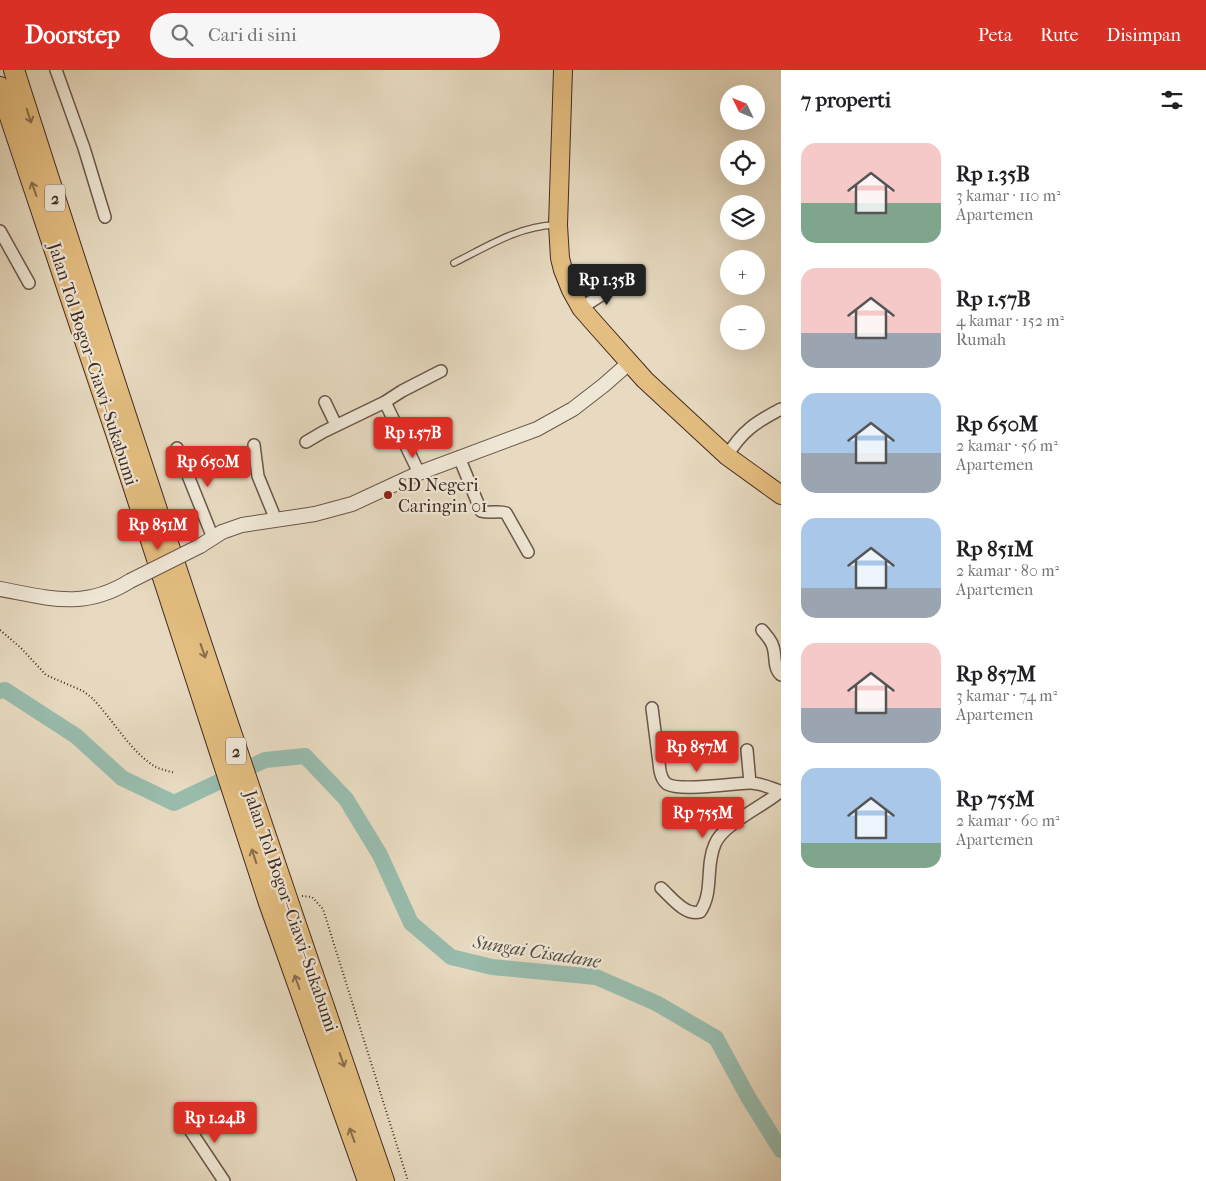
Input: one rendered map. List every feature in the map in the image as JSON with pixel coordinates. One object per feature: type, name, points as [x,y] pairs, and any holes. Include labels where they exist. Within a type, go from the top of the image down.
[{"type":"highway","name":"Jalan Tol Bogor–Ciawi–Sukabumi","points":[[14,70],[90,331]]},
{"type":"highway","points":[[564,70],[558,245],[563,270],[571,290],[581,308],[629,362],[685,418],[727,456],[781,495]]},
{"type":"highway","name":"Jalan Tol Bogor–Ciawi–Sukabumi","points":[[0,87],[90,331],[181,607],[384,1181]]},
{"type":"highway","name":"Jalan Tol Bogor–Ciawi–Sukabumi","points":[[285,899],[368,1181]]},
{"type":"street","points":[[56,70],[84,148],[105,217]]},
{"type":"street","points":[[0,231],[29,283]]},
{"type":"street","points":[[581,308],[620,283]]},
{"type":"street","points":[[0,589],[55,600],[74,600],[116,590],[200,546],[222,532],[242,525],[315,514],[352,504],[419,472],[537,429],[560,417],[604,385],[629,362]]},
{"type":"street","points":[[306,442],[441,371]]},
{"type":"street","points":[[325,402],[336,425]]},
{"type":"street","points":[[385,402],[419,472]]},
{"type":"street","points":[[727,456],[738,439],[750,427],[781,409]]},
{"type":"street","points":[[254,445],[258,476],[276,520]]},
{"type":"street","points":[[178,448],[213,538]]},
{"type":"street","points":[[459,457],[481,511],[486,513],[502,511],[506,513],[528,552]]},
{"type":"street","points":[[762,630],[772,644],[776,657],[776,668],[781,675]]},
{"type":"street","points":[[652,708],[660,771],[666,784],[671,786],[716,786],[750,783],[760,784],[781,791]]},
{"type":"street","points":[[747,750],[750,783]]},
{"type":"street","points":[[661,888],[687,910],[693,913],[700,912],[707,899],[713,850],[716,841],[729,827],[781,791]]},
{"type":"street","points":[[184,1120],[224,1181]]},
{"type":"lane","points":[[454,263],[511,235],[539,226],[558,225]]},
{"type":"path","points":[[0,630],[21,648],[46,675],[83,691],[92,698],[136,750],[156,767],[175,773]]},
{"type":"path","points":[[285,899],[312,897],[323,909],[408,1181]]},
{"type":"waterway","name":"Sungai Cisadane","points":[[0,691],[5,690],[76,736],[122,778],[174,803],[265,760],[305,756],[346,799],[380,855],[411,923],[451,957],[492,967],[596,977],[656,1003],[716,1038],[748,1097],[781,1150]]},
{"type":"place","name":"SD Negeri Caringin 01","points":[[388,495]]}]
